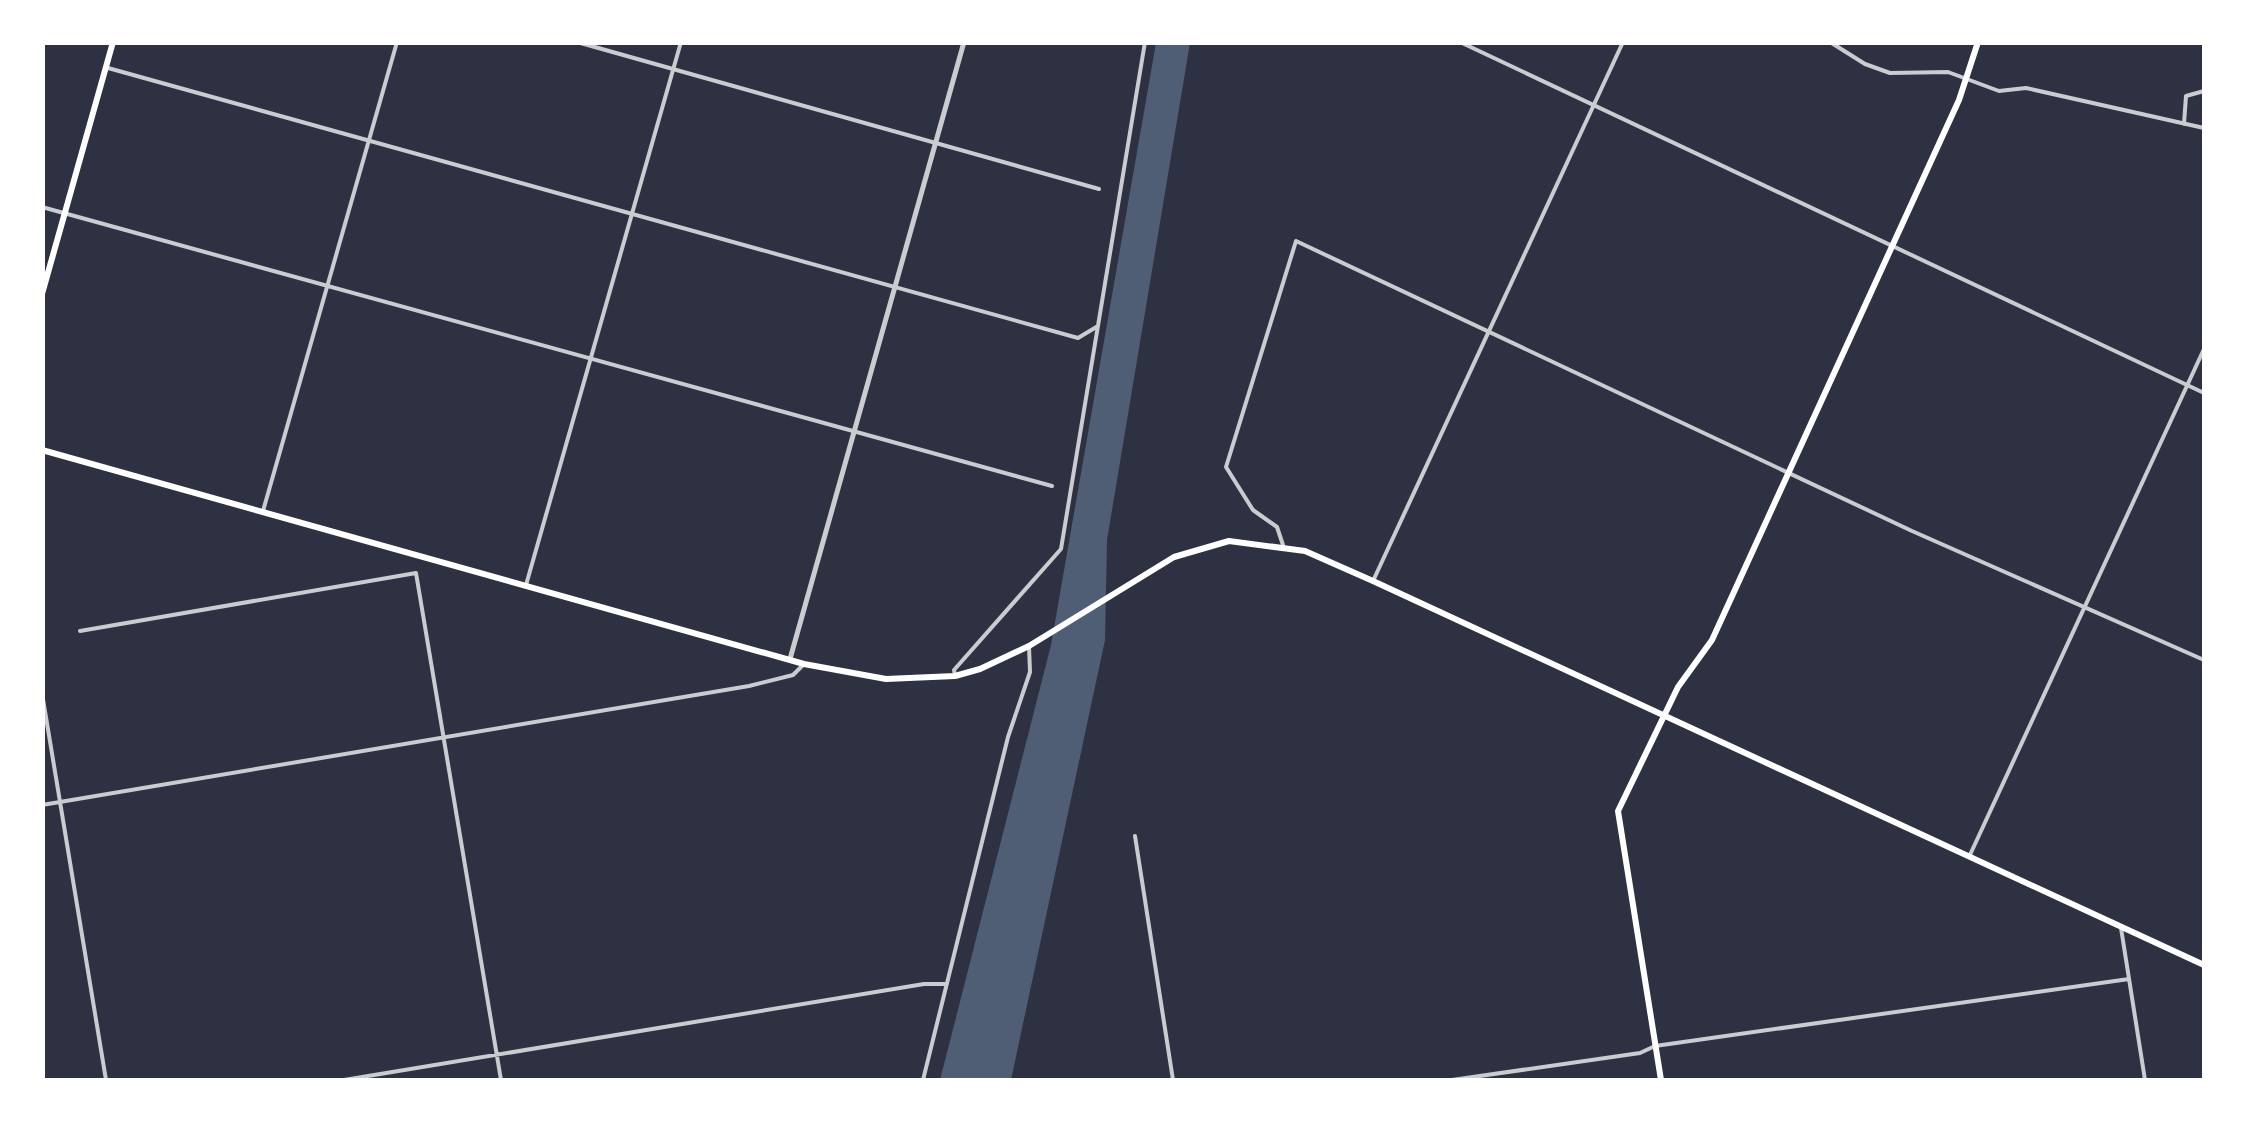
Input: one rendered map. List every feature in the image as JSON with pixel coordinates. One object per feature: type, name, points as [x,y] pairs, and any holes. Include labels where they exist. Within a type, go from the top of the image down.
[{"type":"main road","points":[[42,294],[68,214],[113,42]]},
{"type":"main road","points":[[1660,1080],[1618,810],[1678,687],[1712,640],[1893,245],[1978,42]]},
{"type":"main road","points":[[42,450],[804,664],[886,680],[955,676],[1033,644],[1174,557],[1229,542],[1283,545],[1373,580],[2204,965]]},
{"type":"street","points":[[262,512],[397,42]]},
{"type":"street","points":[[577,42],[1099,189]]},
{"type":"street","points":[[526,585],[681,42]]},
{"type":"street","points":[[790,659],[964,42]]},
{"type":"street","points":[[955,676],[954,670],[1061,549],[1145,42]]},
{"type":"street","points":[[1460,42],[2204,392]]},
{"type":"street","points":[[1373,580],[1622,42]]},
{"type":"street","points":[[1830,42],[1865,64],[1890,73],[1948,72],[1999,90],[2026,88],[2204,128]]},
{"type":"street","points":[[107,68],[369,144],[1078,338],[1098,326]]},
{"type":"street","points":[[2184,124],[2186,96],[2204,91]]},
{"type":"street","points":[[42,208],[1052,486]]},
{"type":"street","points":[[1283,545],[1277,526],[1253,510],[1226,466],[1296,241],[1788,472],[2204,660]]},
{"type":"street","points":[[1968,857],[2204,349]]},
{"type":"street","points":[[80,631],[416,572],[501,1080]]},
{"type":"street","points":[[923,1080],[1008,737],[1030,672],[1033,644]]},
{"type":"street","points":[[42,805],[749,686],[792,675],[804,664]]},
{"type":"street","points":[[42,693],[106,1080]]},
{"type":"street","points":[[1135,836],[1173,1080]]},
{"type":"street","points":[[2121,928],[2145,1080]]},
{"type":"street","points":[[1452,1080],[1640,1052],[1655,1046],[1671,1048],[2129,979]]},
{"type":"street","points":[[344,1080],[947,984]]},
{"type":"water","points":[[1156,43],[1190,43],[1107,540],[1105,640],[1011,1080],[940,1080],[1051,645]]}]
